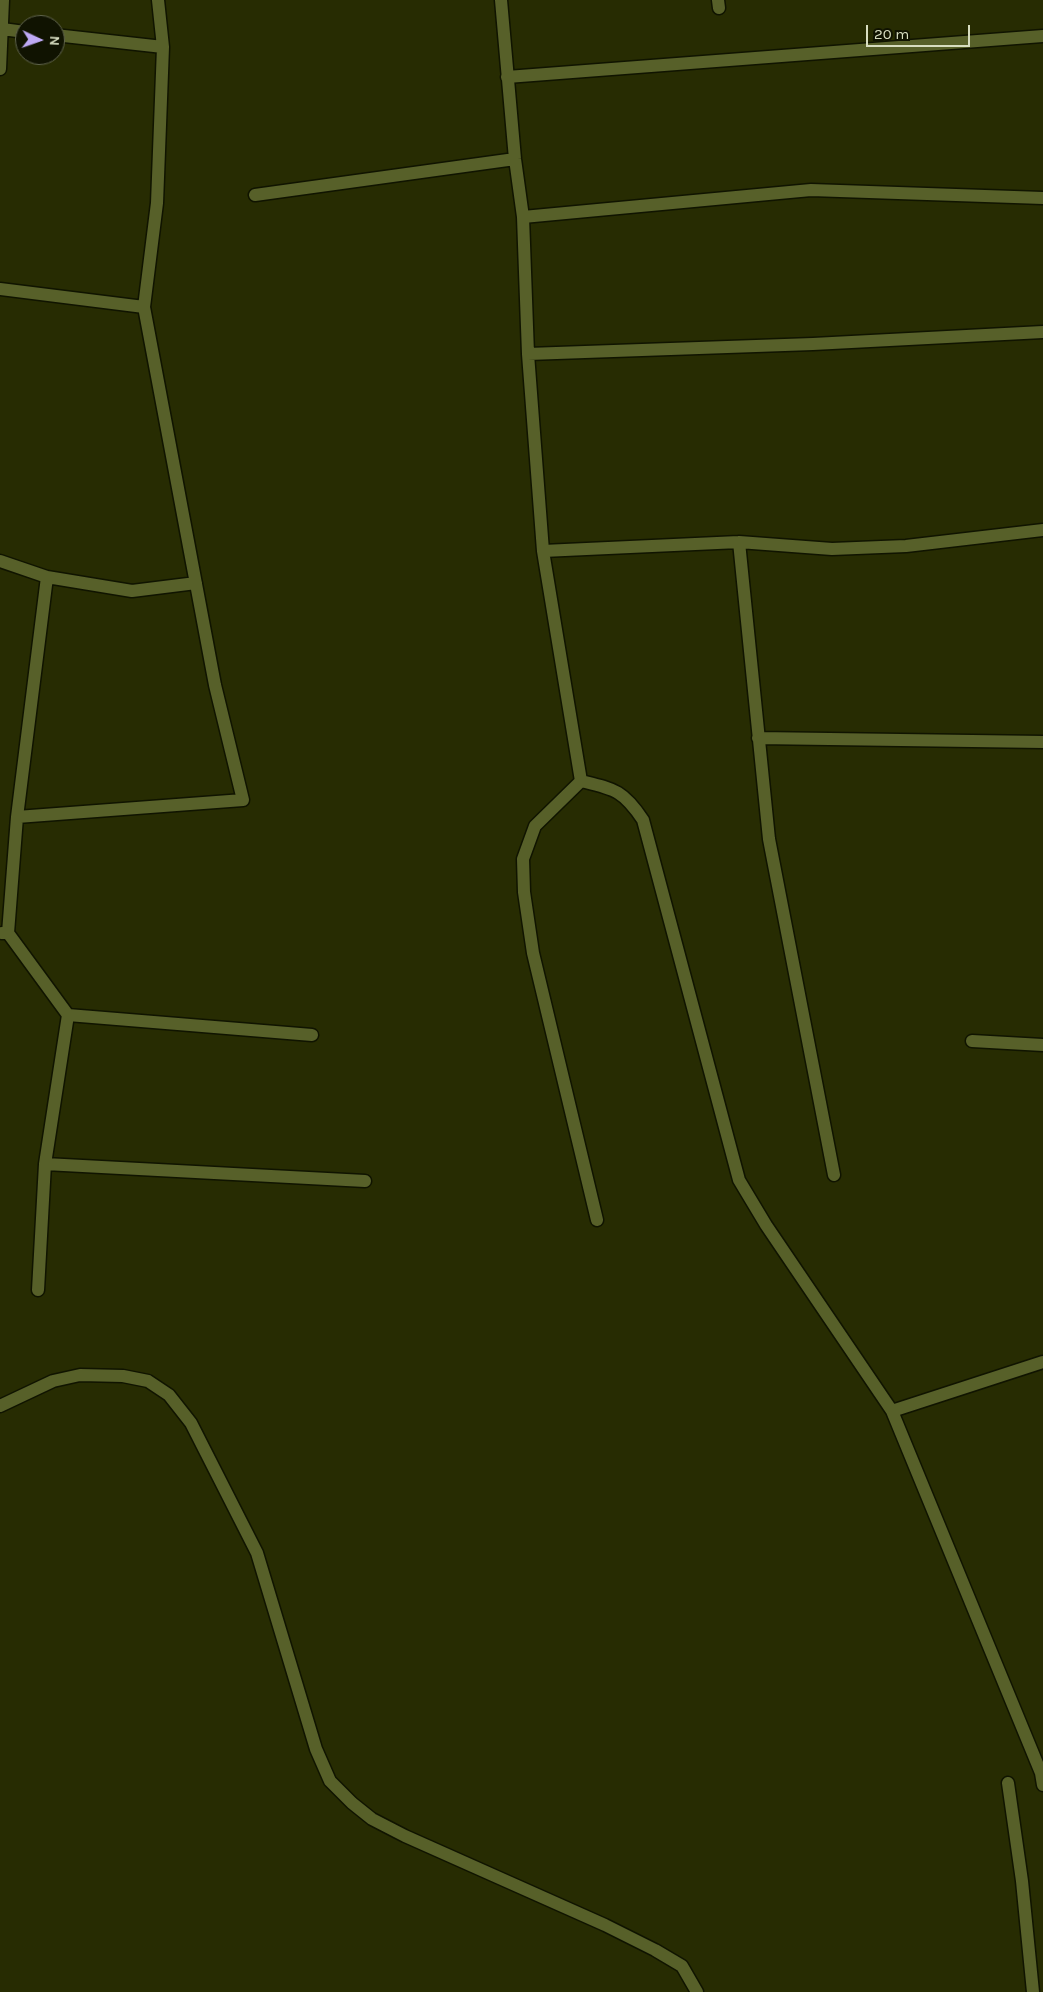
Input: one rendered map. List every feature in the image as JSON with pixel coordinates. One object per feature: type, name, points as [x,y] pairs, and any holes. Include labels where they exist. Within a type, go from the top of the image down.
[{"type":"street","points":[[0,69],[3,0]]},
{"type":"street","points":[[17,817],[243,800],[215,685],[144,307],[157,203],[163,47],[158,0]]},
{"type":"street","points":[[501,0],[515,159],[523,217],[528,354],[543,551],[581,781]]},
{"type":"street","points":[[2,29],[15,31]]},
{"type":"street","points":[[65,36],[163,47]]},
{"type":"street","points":[[507,77],[1043,36]]},
{"type":"street","points":[[255,194],[515,159]]},
{"type":"street","points":[[523,217],[811,190],[1043,198]]},
{"type":"street","points":[[0,289],[144,307]]},
{"type":"street","points":[[528,354],[813,344],[1043,332]]},
{"type":"street","points":[[543,551],[739,542],[832,549],[906,546],[1043,530]]},
{"type":"street","points":[[739,542],[770,839],[834,1175]]},
{"type":"street","points":[[0,561],[47,577],[132,591],[196,583]]},
{"type":"street","points":[[38,1290],[45,1164],[68,1015],[4,933],[47,577]]},
{"type":"street","points":[[758,738],[1043,742]]},
{"type":"street","points":[[581,781],[535,826],[523,859],[524,892],[533,953],[597,1220]]},
{"type":"street","points":[[581,781],[615,790],[630,801],[643,820],[740,1180],[766,1226],[892,1411],[1037,1764],[1043,1785]]},
{"type":"street","points":[[68,1015],[312,1035]]},
{"type":"street","points":[[972,1041],[1043,1045]]},
{"type":"street","points":[[45,1164],[365,1181]]},
{"type":"street","points":[[892,1411],[1043,1362]]},
{"type":"street","points":[[0,1406],[52,1381],[80,1375],[123,1376],[148,1381],[169,1395],[191,1423],[257,1553],[316,1749],[330,1781],[352,1803],[372,1819],[405,1836],[605,1925],[655,1950],[682,1966],[697,1992]]},
{"type":"street","points":[[1008,1783],[1022,1881],[1033,1992]]}]
